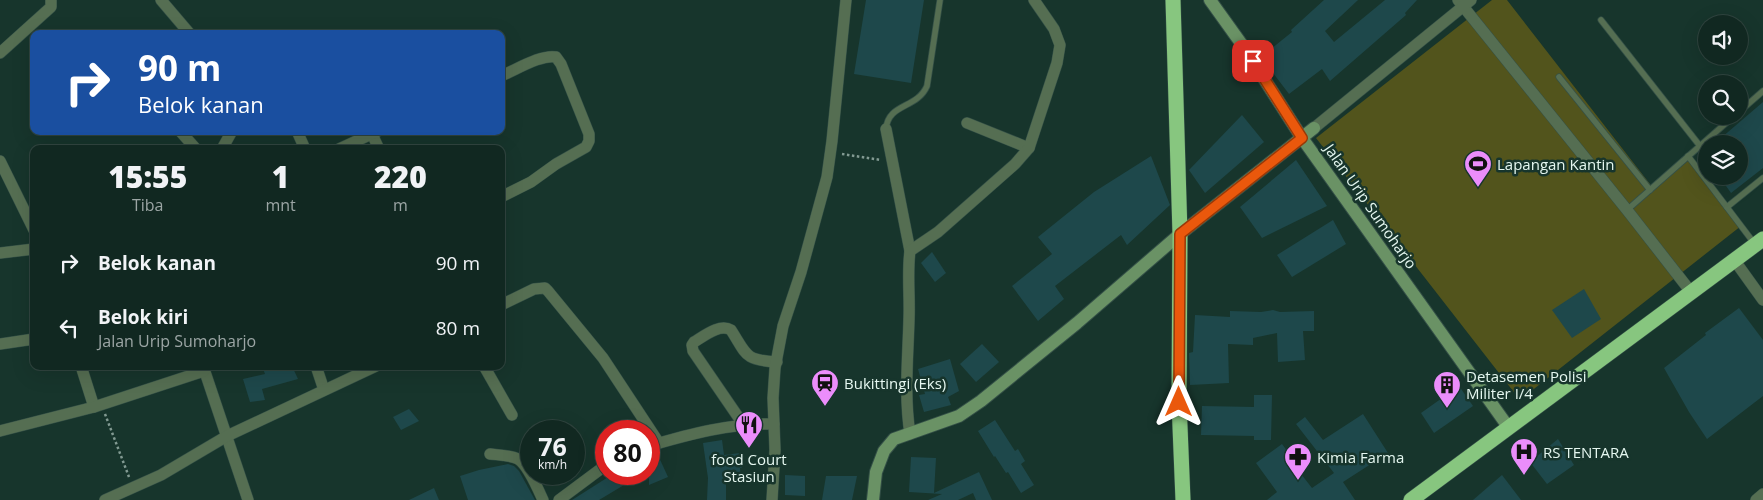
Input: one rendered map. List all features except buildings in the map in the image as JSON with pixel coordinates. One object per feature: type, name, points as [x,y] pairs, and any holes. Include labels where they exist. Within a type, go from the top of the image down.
[{"type":"highway","points":[[1173,0],[1180,234],[1179,402],[1183,500]]},
{"type":"highway","points":[[1411,500],[1759,242]]},
{"type":"street","points":[[161,0],[187,30]]},
{"type":"street","points":[[772,500],[775,450],[773,398],[777,362],[783,326],[813,230],[827,177],[846,0]]},
{"type":"street","points":[[910,250],[938,232],[966,208],[1014,164],[1028,148],[1057,63],[1060,45],[1054,29],[1034,0]]},
{"type":"street","name":"Jalan Urip Sumoharjo","points":[[1210,0],[1243,46],[1302,138],[1509,428]]},
{"type":"street","points":[[0,54],[51,7],[55,1]]},
{"type":"street","points":[[873,500],[876,472],[884,451],[894,440],[959,416],[981,401],[1180,234],[1302,138],[1464,2],[1691,292]]},
{"type":"street","points":[[505,74],[543,58],[556,57],[561,64],[589,134],[586,147],[556,164],[531,182],[505,195]]},
{"type":"street","points":[[967,123],[1028,148]]},
{"type":"street","points":[[886,129],[910,250],[906,389],[910,434]]},
{"type":"street","points":[[184,135],[192,145]]},
{"type":"street","points":[[348,145],[370,135]]},
{"type":"street","points":[[1,163],[30,222]]},
{"type":"street","points":[[0,253],[30,249]]},
{"type":"street","points":[[1735,261],[1763,300]]},
{"type":"street","points":[[505,303],[534,288],[545,288],[603,358],[639,420]]},
{"type":"street","points":[[743,424],[693,351],[692,345],[721,327],[726,327],[731,330],[748,356],[758,361],[777,362]]},
{"type":"street","points":[[0,344],[30,340]]},
{"type":"street","points":[[82,370],[98,406]]},
{"type":"street","points":[[0,431],[98,406],[198,370]]},
{"type":"street","points":[[205,370],[248,500]]},
{"type":"street","points":[[317,370],[324,390]]},
{"type":"street","points":[[105,500],[161,475],[227,436],[367,370]]},
{"type":"street","points":[[486,370],[512,415]]},
{"type":"street","points":[[660,443],[743,424],[774,424]]},
{"type":"street","points":[[490,454],[513,457],[521,462],[544,500]]},
{"type":"street","points":[[559,500],[595,473]]},
{"type":"street","points":[[1756,500],[1763,494]]},
{"type":"lane","points":[[886,129],[887,120],[893,112],[918,99],[924,93],[927,86],[940,0]]},
{"type":"lane","points":[[1601,20],[1698,143]]},
{"type":"lane","points":[[1559,77],[1650,190]]},
{"type":"lane","points":[[1748,104],[1763,91]]},
{"type":"lane","points":[[1712,135],[1724,125]]},
{"type":"lane","points":[[1627,210],[1698,148]]},
{"type":"lane","points":[[1688,156],[1727,207],[1759,242]]},
{"type":"lane","points":[[1727,207],[1763,178]]},
{"type":"path","points":[[830,152],[893,162]]},
{"type":"path","points":[[98,406],[130,482],[134,487]]},
{"type":"shaded area","points":[[1492,0],[1507,0],[1653,188],[1689,160],[1698,171],[1698,185],[1709,185],[1741,226],[1520,400],[1316,138]]},
{"type":"place","name":"Lapangan Kantin","points":[[1478,188]]},
{"type":"place","name":"Bukittingi (Eks)","points":[[825,407]]},
{"type":"place","name":"Detasemen Polisi Militer I/4","points":[[1447,409]]},
{"type":"place","name":"food Court Stasiun","points":[[749,449]]},
{"type":"place","name":"RS TENTARA","points":[[1524,476]]},
{"type":"place","name":"Kimia Farma","points":[[1298,481]]},
{"type":"route","points":[[1179,402],[1180,234],[1302,138],[1253,61]]}]
